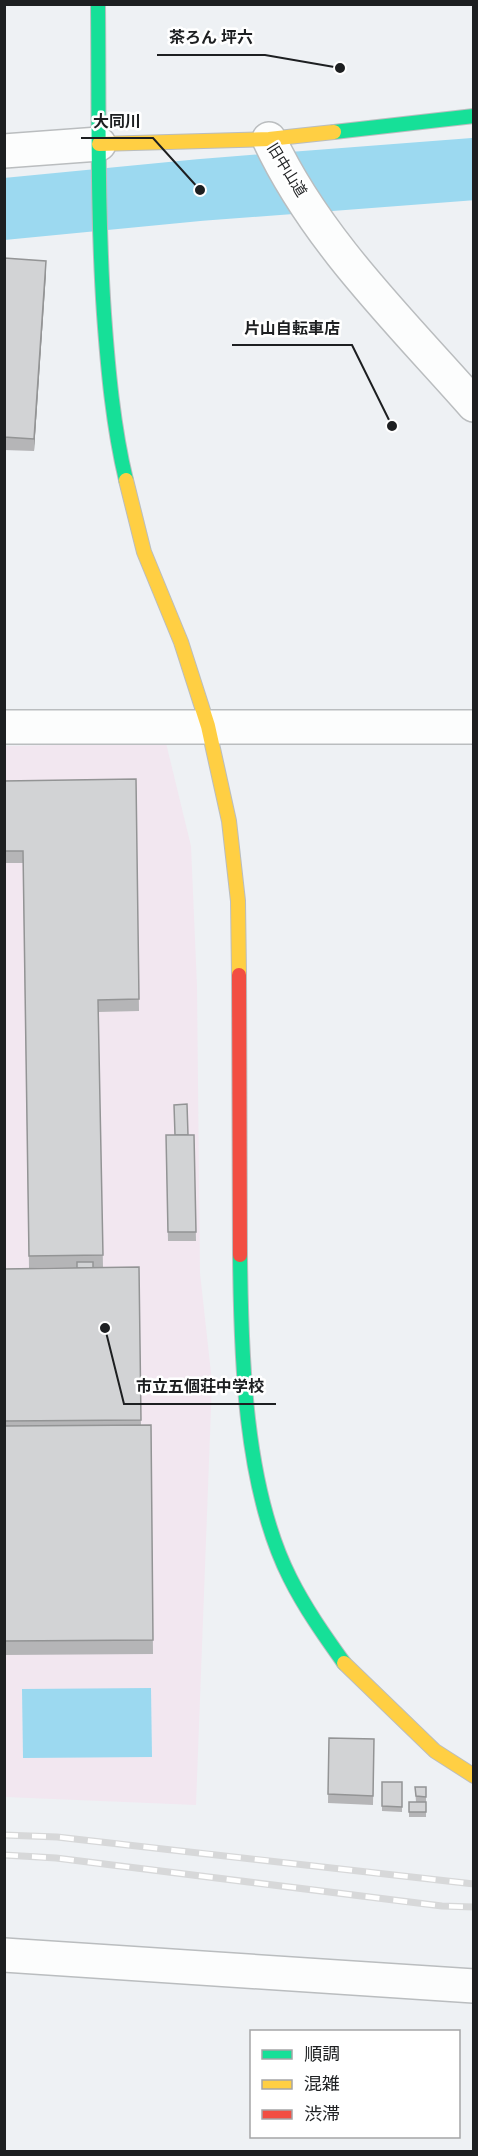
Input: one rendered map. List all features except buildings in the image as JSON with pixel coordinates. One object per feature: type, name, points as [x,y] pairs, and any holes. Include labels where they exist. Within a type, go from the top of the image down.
[{"type":"street","points":[[98,4],[99,240],[106,343],[117,444],[144,552],[181,642],[208,726],[229,821],[238,901],[241,1341],[248,1417],[263,1504],[289,1576],[317,1625],[346,1666],[435,1751],[474,1776]]},
{"type":"street","points":[[273,146],[474,116]]},
{"type":"street","name":"旧中山道","points":[[4,151],[99,144],[273,146],[317,218],[356,270],[474,405]]},
{"type":"street","points":[[4,727],[474,727]]},
{"type":"street","points":[[4,1955],[474,1986]]},
{"type":"shaded area","points":[[166,743],[191,846],[197,986],[200,1273],[212,1382],[196,1805],[5,1797],[5,746]]},
{"type":"water","points":[[151,1688],[152,1757],[23,1758],[22,1689]]},
{"type":"waterway","points":[[4,209],[200,190],[474,169]]},
{"type":"railway","points":[[4,1835],[57,1837],[474,1884]]},
{"type":"railway","points":[[4,1855],[56,1858],[442,1906],[474,1907]]},
{"type":"traffic: fast","points":[[98,4],[99,198],[104,314],[114,418],[126,480]]},
{"type":"traffic: fast","points":[[334,132],[474,116]]},
{"type":"traffic: fast","points":[[240,1255],[244,1377],[254,1462],[263,1503],[275,1542],[290,1578],[308,1611],[344,1663]]},
{"type":"traffic: slow","points":[[99,144],[269,139],[334,132]]},
{"type":"traffic: slow","points":[[126,480],[144,552],[181,642],[208,726],[229,821],[238,901],[239,975]]},
{"type":"traffic: slow","points":[[344,1663],[435,1751],[474,1776]]},
{"type":"traffic: jam","points":[[239,975],[240,1255]]},
{"type":"place","name":"茶ろん 坪六","points":[[340,68]]},
{"type":"place","name":"大同川","points":[[200,190]]},
{"type":"place","name":"片山自転車店","points":[[392,426]]},
{"type":"place","name":"市立五個荘中学校","points":[[105,1328]]}]
